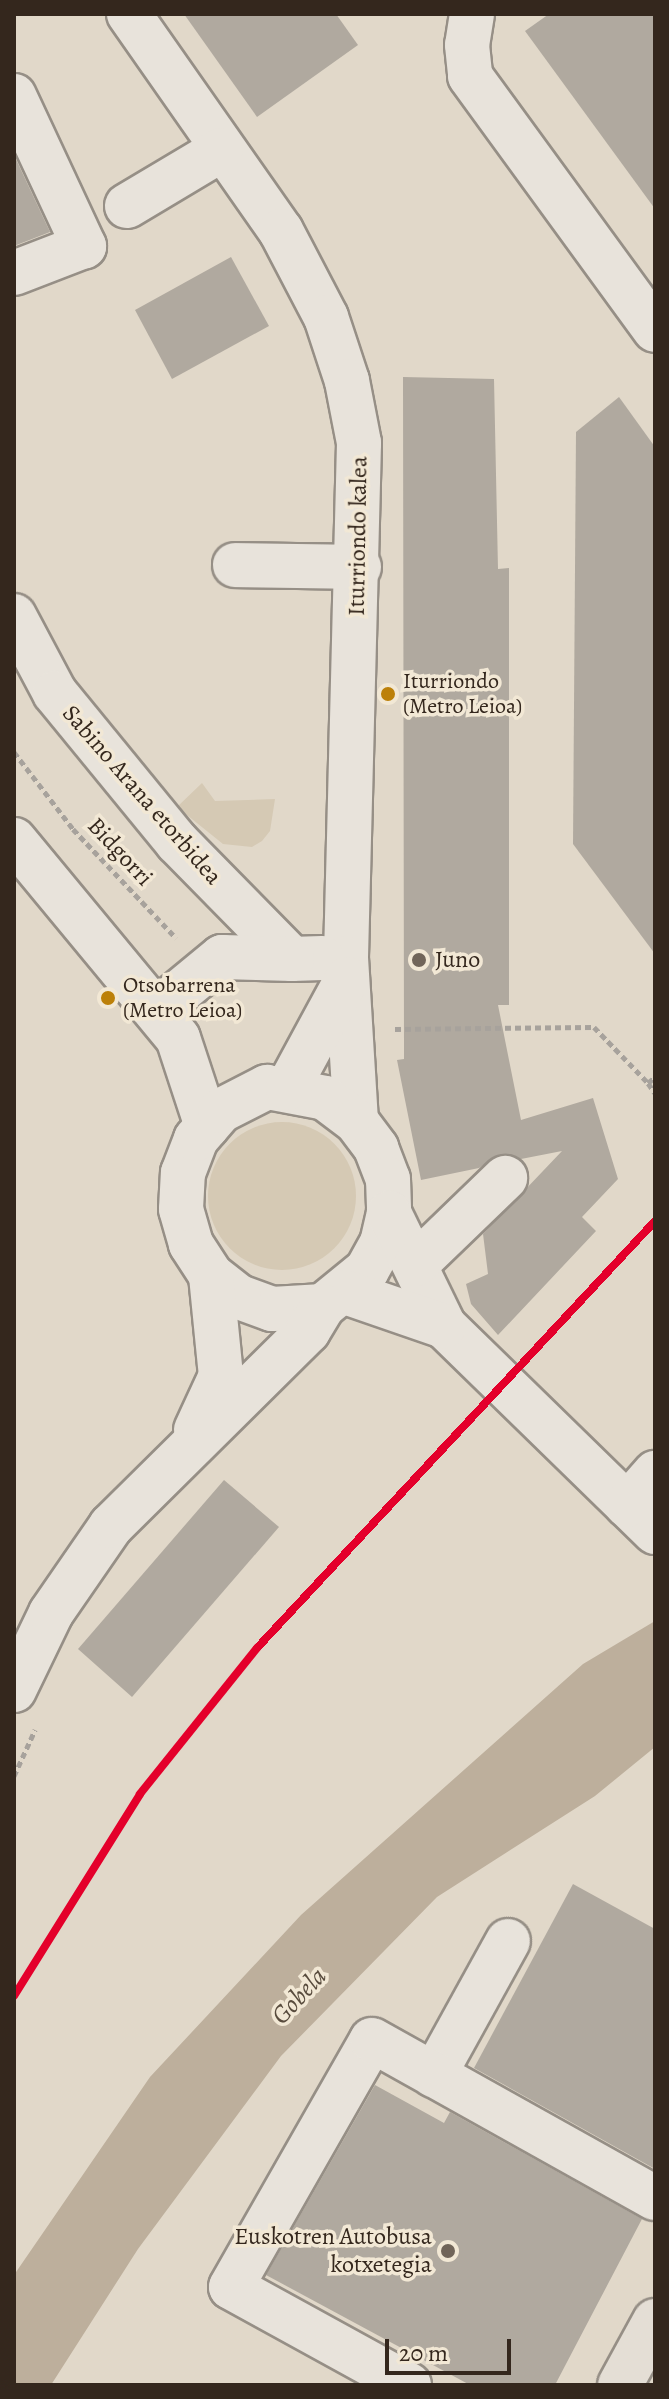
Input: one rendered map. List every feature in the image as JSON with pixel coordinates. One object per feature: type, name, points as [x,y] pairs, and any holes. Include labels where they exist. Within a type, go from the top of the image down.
[{"type":"main road","points":[[620,2385],[655,2321]]},
{"type":"street","name":"Iturriondo kalea","points":[[129,14],[221,150],[281,231],[326,317],[359,443],[359,567],[320,965],[356,1121]]},
{"type":"street","points":[[472,14],[467,45],[470,76],[655,330]]},
{"type":"street","points":[[14,96],[84,246],[14,273]]},
{"type":"street","points":[[127,206],[221,150]]},
{"type":"street","points":[[235,565],[359,567]]},
{"type":"street","name":"Sabino Arana etorbidea","points":[[14,616],[55,693],[177,842],[320,965]]},
{"type":"street","points":[[14,840],[175,1018],[207,1126]]},
{"type":"street","points":[[175,1018],[207,970],[222,957],[320,965],[288,1088]]},
{"type":"street","points":[[14,1690],[51,1613],[111,1526],[192,1441],[230,1411],[308,1331],[334,1299],[367,1270],[382,1243],[389,1213],[388,1179],[376,1148],[356,1121],[325,1098],[288,1088],[267,1087],[246,1094],[207,1126],[183,1173],[181,1209],[191,1244],[211,1275],[239,1297],[272,1309],[334,1299],[453,1334]]},
{"type":"street","points":[[416,1264],[505,1178]]},
{"type":"street","points":[[389,1213],[453,1334],[533,1415],[646,1503]]},
{"type":"street","points":[[192,1441],[221,1376],[211,1275]]},
{"type":"street","points":[[434,2075],[508,1941]]},
{"type":"street","points":[[409,2385],[231,2287],[372,2040],[655,2198]]},
{"type":"path","name":"Bidgorri","points":[[14,752],[73,829],[207,970]]},
{"type":"path","points":[[385,1029],[594,1027],[655,1093]]},
{"type":"path","points":[[648,1083],[655,1077]]},
{"type":"shaded area","points":[[202,783],[215,801],[275,799],[270,831],[262,841],[252,847],[223,844],[177,807]]},
{"type":"shaded area","points":[[282,1122],[310,1127],[335,1143],[351,1168],[356,1196],[351,1224],[335,1249],[310,1265],[282,1270],[254,1265],[229,1249],[213,1224],[208,1196],[213,1168],[229,1143],[254,1127]]},
{"type":"water","name":"Gobela","points":[[655,1621],[655,1747],[595,1796],[437,1897],[281,2056],[138,2249],[51,2385],[14,2385],[14,2275],[150,2077],[301,1915],[583,1664]]},
{"type":"building","points":[[184,14],[336,14],[358,45],[257,117]]},
{"type":"building","points":[[549,14],[655,14],[655,209],[525,31]]},
{"type":"building","points":[[14,155],[50,232],[14,246]]},
{"type":"building","points":[[231,257],[269,326],[172,379],[135,310]]},
{"type":"building","points":[[403,377],[494,379],[498,569],[509,568],[509,1005],[498,1005],[521,1120],[593,1098],[618,1179],[582,1217],[596,1231],[498,1335],[471,1304],[466,1284],[488,1274],[483,1234],[562,1151],[521,1159],[500,1154],[479,1168],[421,1180],[397,1060],[404,1059]]},
{"type":"building","points":[[619,397],[655,447],[655,954],[573,844],[576,432]]},
{"type":"building","points":[[224,1480],[279,1527],[132,1697],[78,1649]]},
{"type":"building","points":[[573,1884],[655,1929],[655,2169],[474,2068]]},
{"type":"building","name":"Euskotren Autobusa kotxetegia","points":[[375,2085],[444,2123],[450,2112],[642,2219],[555,2385],[470,2385],[266,2275]]},
{"type":"transit line","points":[[14,1996],[140,1794],[257,1648],[655,1221]]},
{"type":"place","name":"Iturriondo (Metro Leioa)","points":[[388,694]]},
{"type":"place","name":"Juno","points":[[419,960]]},
{"type":"place","name":"Otsobarrena (Metro Leioa)","points":[[108,998]]},
{"type":"place","name":"Euskotren Autobusa kotxetegia","points":[[448,2251]]}]
